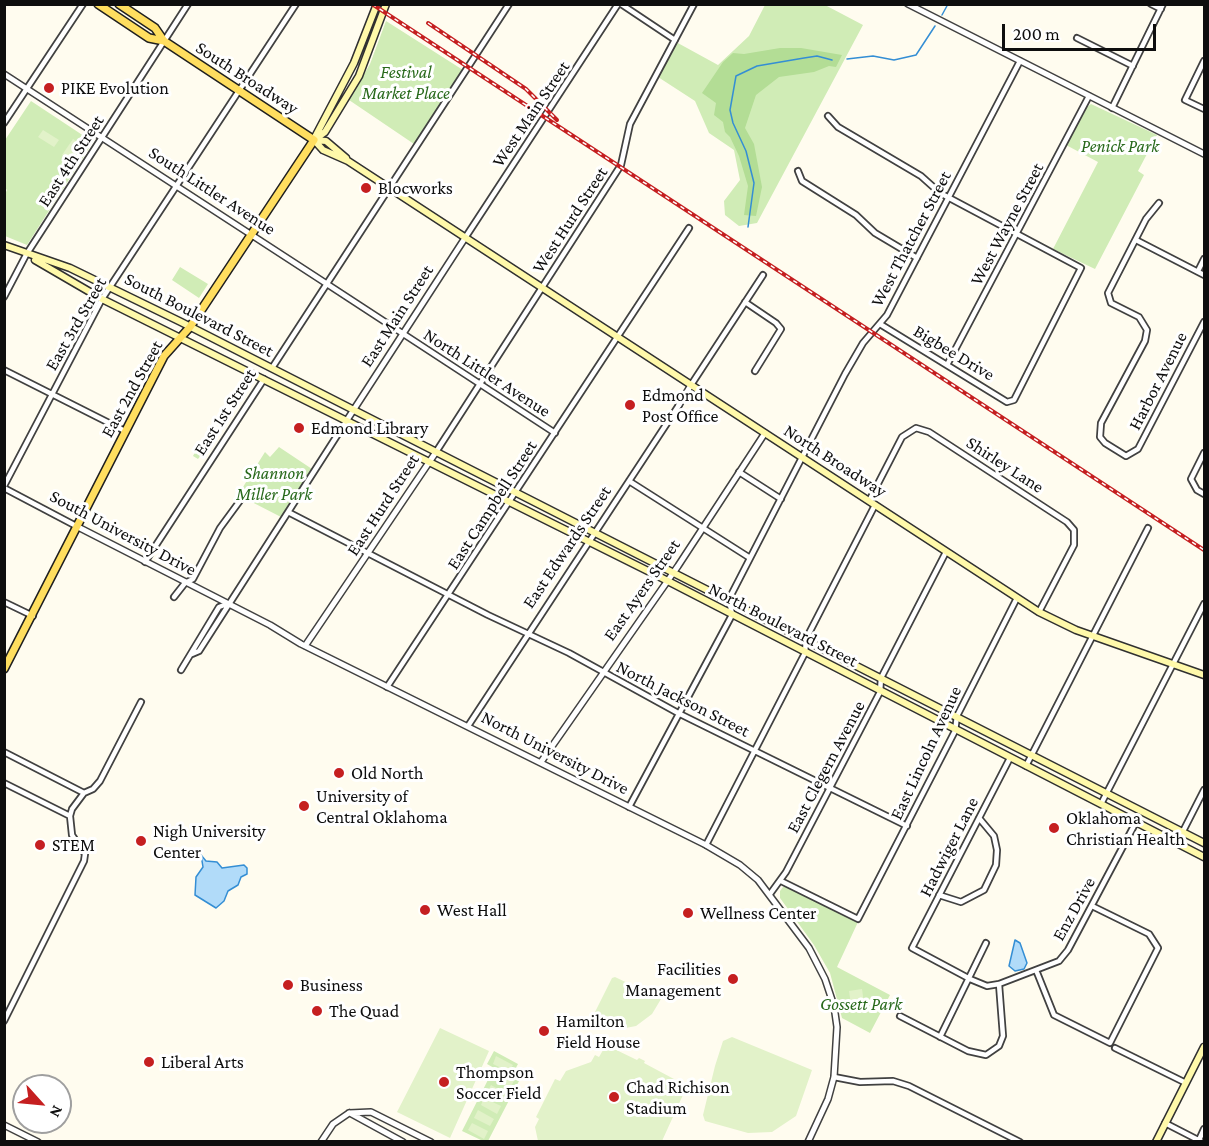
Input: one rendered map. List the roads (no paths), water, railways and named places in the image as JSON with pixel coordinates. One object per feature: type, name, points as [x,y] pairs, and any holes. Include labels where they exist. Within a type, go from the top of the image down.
[{"type":"main road","name":"South Broadway","points":[[98,4],[149,38],[164,41]]},
{"type":"main road","name":"South Broadway","points":[[119,4],[155,28],[164,41],[314,140],[323,150],[348,161],[465,238]]},
{"type":"main road","points":[[314,140],[318,127],[351,71],[377,4]]},
{"type":"main road","points":[[314,140],[325,132],[359,76],[386,4]]},
{"type":"main road","name":"East 2nd Street","points":[[4,669],[164,356],[189,327],[314,140]]},
{"type":"main road","name":"North Broadway","points":[[465,238],[1039,612],[1093,636],[1204,675]]},
{"type":"main road","name":"South Boulevard Street","points":[[4,245],[26,255],[102,299],[347,420]]},
{"type":"main road","name":"South Boulevard Street","points":[[26,255],[70,268],[354,410]]},
{"type":"main road","name":"North Boulevard Street","points":[[354,410],[729,599],[1204,843]]},
{"type":"main road","name":"North Boulevard Street","points":[[347,420],[1204,857]]},
{"type":"main road","points":[[1009,743],[1010,758]]},
{"type":"main road","points":[[1134,806],[1136,822]]},
{"type":"main road","points":[[1156,1142],[1204,1047]]},
{"type":"street","points":[[4,123],[82,4]]},
{"type":"street","name":"East 4th Street","points":[[4,297],[26,255],[188,4]]},
{"type":"street","name":"East 3rd Street","points":[[4,487],[102,299],[296,4]]},
{"type":"street","name":"East 1st Street","points":[[146,562],[509,4]]},
{"type":"street","points":[[620,4],[675,40]]},
{"type":"street","name":"West Main Street","points":[[465,238],[620,4]]},
{"type":"street","name":"West Hurd Street","points":[[543,288],[621,165],[630,124],[694,4]]},
{"type":"street","points":[[909,4],[1204,154]]},
{"type":"street","points":[[1112,108],[1162,7],[1151,4]]},
{"type":"street","points":[[1077,38],[1133,66]]},
{"type":"street","name":"West Thatcher Street","points":[[729,599],[857,352],[880,324],[917,258],[1020,61]]},
{"type":"street","points":[[1204,61],[1185,100],[1204,110]]},
{"type":"street","name":"South Littler Avenue","points":[[4,74],[403,334]]},
{"type":"street","name":"West Wayne Street","points":[[947,365],[1089,96]]},
{"type":"street","points":[[828,116],[838,127],[921,176],[936,191],[1018,233]]},
{"type":"street","points":[[798,171],[802,181],[856,215],[875,233],[917,258]]},
{"type":"street","name":"Harbor Avenue","points":[[1159,202],[1146,219],[1111,284],[1108,298],[1111,303],[1139,318],[1148,330],[1145,341],[1101,423],[1100,437],[1105,443],[1126,456],[1138,449],[1204,321]]},
{"type":"street","name":"East Campbell Street","points":[[387,687],[689,228]]},
{"type":"street","name":"Bigbee Drive","points":[[880,324],[1007,402],[1014,400],[1081,268],[1018,233]]},
{"type":"street","name":"East Main Street","points":[[347,420],[465,238]]},
{"type":"street","points":[[1136,240],[1204,275]]},
{"type":"street","points":[[1198,271],[1204,259]]},
{"type":"street","points":[[691,385],[763,276]]},
{"type":"street","name":"East Hurd Street","points":[[305,646],[370,554],[543,288]]},
{"type":"street","points":[[745,302],[776,323],[781,329],[755,371]]},
{"type":"street","name":"North Littler Avenue","points":[[403,334],[555,433]]},
{"type":"street","points":[[4,370],[125,431]]},
{"type":"street","name":"East Edwards Street","points":[[468,726],[527,634],[590,544],[691,385]]},
{"type":"street","points":[[181,670],[192,654],[199,651],[347,420]]},
{"type":"street","name":"Shirley Lane","points":[[872,503],[902,437],[916,428],[929,432],[1067,522],[1074,530],[1074,545],[1039,612]]},
{"type":"street","name":"East Ayers Street","points":[[541,762],[674,572],[765,433]]},
{"type":"street","points":[[1204,453],[1191,479],[1197,490],[1204,494]]},
{"type":"street","points":[[739,472],[782,499]]},
{"type":"street","points":[[629,481],[750,558]]},
{"type":"street","name":"South University Drive","points":[[4,487],[227,604]]},
{"type":"street","points":[[174,597],[185,583],[193,579],[220,528],[242,498]]},
{"type":"street","points":[[706,845],[805,653],[806,639],[872,503]]},
{"type":"street","name":"North Jackson Street","points":[[288,512],[527,634],[569,653],[678,713],[907,826]]},
{"type":"street","points":[[1026,766],[1149,528]]},
{"type":"street","name":"East Clegern Avenue","points":[[770,894],[781,881],[880,692],[881,678],[946,552]]},
{"type":"street","name":"East Lincoln Avenue","points":[[781,881],[858,919],[955,731],[957,716],[1017,598]]},
{"type":"street","points":[[629,807],[732,615],[729,599]]},
{"type":"street","points":[[4,602],[33,616]]},
{"type":"street","name":"North University Drive","points":[[227,604],[305,646],[706,845],[740,865],[770,894],[809,948],[825,979],[837,1028],[834,1077],[828,1099],[808,1142]]},
{"type":"street","points":[[1101,804],[1204,604]]},
{"type":"street","points":[[4,1020],[84,861],[85,854],[72,835],[70,816],[84,794],[100,781],[141,702]]},
{"type":"street","points":[[4,752],[84,794]]},
{"type":"street","name":"Hadwiger Lane","points":[[970,979],[912,948],[1010,758]]},
{"type":"street","points":[[4,783],[70,816]]},
{"type":"street","points":[[1176,843],[1204,790]]},
{"type":"street","points":[[939,895],[961,902],[984,890],[996,865],[997,850],[994,836],[979,818]]},
{"type":"street","name":"Enz Drive","points":[[999,984],[1059,961],[1068,950],[1136,822]]},
{"type":"street","points":[[1036,970],[1054,1015],[1110,1043],[1158,948],[1149,934],[1092,906]]},
{"type":"street","points":[[940,1037],[986,943]]},
{"type":"street","points":[[900,1016],[968,1051],[986,1055],[999,1046],[1003,1036],[1004,1023],[999,984],[987,986],[970,979]]},
{"type":"street","points":[[1115,1048],[1186,1083]]},
{"type":"street","points":[[834,1077],[860,1082],[893,1082],[909,1086],[1020,1142]]},
{"type":"street","points":[[321,1142],[333,1124],[349,1113],[371,1112],[432,1142]]},
{"type":"street","points":[[349,1113],[403,1142]]},
{"type":"street","points":[[1165,1123],[1201,1141],[1204,1129]]},
{"type":"street","points":[[4,1125],[38,1142]]},
{"type":"water","points":[[201,855],[206,861],[217,862],[222,868],[244,865],[247,868],[247,874],[241,877],[238,885],[228,891],[224,901],[216,908],[195,895],[196,877],[203,867]]},
{"type":"water","points":[[1015,940],[1020,943],[1027,963],[1024,969],[1015,971],[1009,966]]},
{"type":"waterway","points":[[942,15],[948,4]]},
{"type":"waterway","points":[[847,59],[873,56],[894,60],[916,55],[935,26]]},
{"type":"waterway","points":[[748,227],[754,183],[746,151],[733,123],[730,110],[736,76],[757,66],[804,58],[817,56],[832,60]]},
{"type":"railway","points":[[372,4],[1204,550]]},
{"type":"railway","points":[[428,23],[526,89],[557,120]]},
{"type":"place","name":"PIKE Evolution","points":[[49,88]]},
{"type":"place","name":"Blocworks","points":[[366,188]]},
{"type":"place","name":"Edmond Post Office","points":[[630,405]]},
{"type":"place","name":"Edmond Library","points":[[299,428]]},
{"type":"place","name":"Old North","points":[[339,773]]},
{"type":"place","name":"University of Central Oklahoma","points":[[304,806]]},
{"type":"place","name":"Oklahoma Christian Health","points":[[1054,828]]},
{"type":"place","name":"Nigh University Center","points":[[141,841]]},
{"type":"place","name":"STEM","points":[[40,845]]},
{"type":"place","name":"West Hall","points":[[425,910]]},
{"type":"place","name":"Wellness Center","points":[[688,913]]},
{"type":"place","name":"Facilities Management","points":[[733,979]]},
{"type":"place","name":"Business","points":[[288,985]]},
{"type":"place","name":"The Quad","points":[[317,1011]]},
{"type":"place","name":"Hamilton Field House","points":[[544,1031]]},
{"type":"place","name":"Liberal Arts","points":[[149,1062]]},
{"type":"place","name":"Thompson Soccer Field","points":[[444,1082]]},
{"type":"place","name":"Chad Richison Stadium","points":[[614,1097]]},
{"type":"park label","name":"Festival Market Place","points":[[406,82]]},
{"type":"park label","name":"Penick Park","points":[[1120,146]]},
{"type":"park label","name":"Shannon Miller Park","points":[[274,483]]},
{"type":"park label","name":"Gossett Park","points":[[861,1004]]}]
